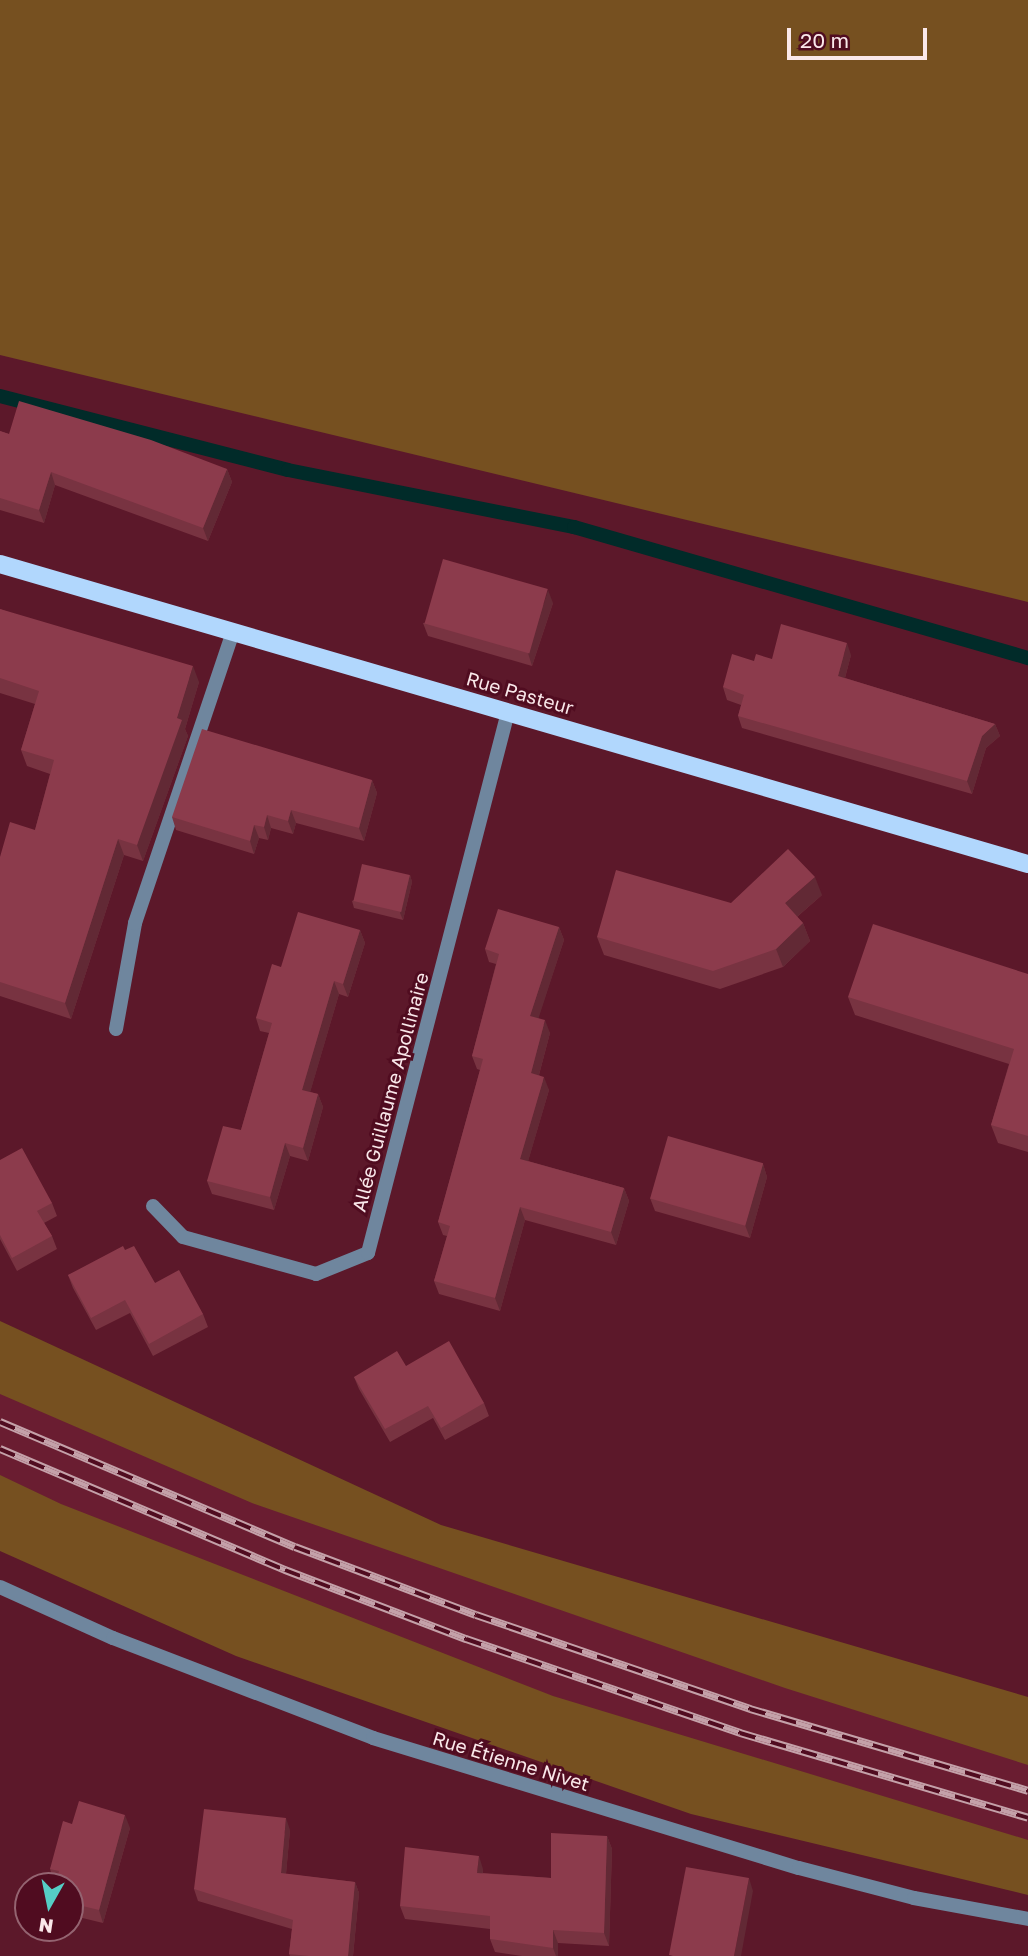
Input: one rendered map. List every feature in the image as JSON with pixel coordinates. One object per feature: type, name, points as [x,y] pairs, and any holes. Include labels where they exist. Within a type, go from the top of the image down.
[{"type":"main road","name":"Rue Pasteur","points":[[0,564],[1028,864]]},
{"type":"street","points":[[116,1029],[135,923],[233,632]]},
{"type":"street","name":"Allée Guillaume Apollinaire","points":[[153,1206],[183,1237],[316,1274],[368,1253],[508,712]]},
{"type":"street","name":"Rue Étienne Nivet","points":[[0,1587],[113,1638],[373,1738],[799,1868],[914,1898],[1028,1919]]},
{"type":"shaded area","points":[[0,0],[1028,0],[1028,602],[0,355]]},
{"type":"shaded area","points":[[0,1321],[441,1525],[1028,1697],[1028,1765],[785,1688],[252,1503],[0,1394]]},
{"type":"shaded area","points":[[0,1354],[429,1547],[1028,1731],[1028,1864],[0,1501]]},
{"type":"shaded area","points":[[0,1475],[61,1504],[553,1696],[1028,1840],[1028,1895],[691,1814],[236,1656],[0,1551]]},
{"type":"building","points":[[19,401],[151,440],[227,469],[203,528],[51,472],[39,510],[0,498],[0,431],[9,434]]},
{"type":"building","points":[[443,559],[548,589],[529,653],[425,623]]},
{"type":"building","points":[[0,609],[193,666],[177,718],[182,720],[137,845],[118,839],[65,1003],[0,982],[0,857],[10,822],[35,830],[54,760],[21,750],[39,691],[0,678]]},
{"type":"building","points":[[781,624],[847,643],[838,676],[995,724],[982,736],[967,781],[738,716],[744,695],[723,687],[732,654],[754,661],[756,654],[772,659]]},
{"type":"building","points":[[202,729],[372,780],[359,828],[291,810],[288,821],[267,815],[264,827],[254,825],[250,841],[172,817]]},
{"type":"building","points":[[788,849],[815,877],[785,903],[803,923],[776,949],[713,971],[597,937],[616,870],[731,903]]},
{"type":"building","points":[[362,864],[410,875],[401,912],[353,901]]},
{"type":"building","points":[[498,909],[559,927],[530,1016],[545,1020],[531,1073],[544,1077],[520,1159],[624,1188],[611,1232],[520,1207],[495,1298],[434,1281],[450,1226],[438,1222],[483,1059],[472,1056],[499,954],[485,949]]},
{"type":"building","points":[[298,912],[360,930],[343,984],[334,981],[302,1090],[318,1094],[303,1148],[285,1143],[270,1197],[207,1181],[223,1126],[241,1130],[272,1023],[256,1018],[272,964],[281,967]]},
{"type":"building","points":[[873,924],[1028,974],[1028,1136],[991,1125],[1014,1049],[848,997]]},
{"type":"building","points":[[668,1136],[763,1163],[745,1226],[650,1198]]},
{"type":"building","points":[[22,1148],[52,1203],[37,1211],[52,1236],[12,1258],[0,1235],[0,1160]]},
{"type":"building","points":[[123,1246],[125,1250],[134,1246],[155,1283],[179,1270],[203,1314],[149,1344],[125,1300],[91,1318],[68,1275]]},
{"type":"building","points":[[449,1341],[484,1403],[441,1428],[428,1406],[385,1429],[354,1377],[397,1351],[406,1366]]},
{"type":"building","points":[[79,1801],[125,1815],[99,1910],[84,1906],[84,1872],[59,1872],[50,1869],[63,1821],[72,1824]]},
{"type":"building","points":[[204,1809],[286,1818],[281,1873],[355,1882],[348,1956],[289,1954],[293,1920],[194,1889]]},
{"type":"building","points":[[551,1833],[607,1836],[604,1933],[553,1930],[553,1948],[490,1939],[490,1916],[400,1906],[405,1847],[479,1856],[477,1873],[551,1878]]},
{"type":"building","points":[[686,1867],[749,1878],[734,1956],[669,1955]]},
{"type":"waterway","points":[[0,396],[288,470],[574,527],[1028,658]]},
{"type":"railway","points":[[0,1422],[295,1547],[476,1615],[750,1709],[1028,1791]]},
{"type":"railway","points":[[0,1449],[285,1570],[466,1639],[740,1733],[1028,1818]]}]
